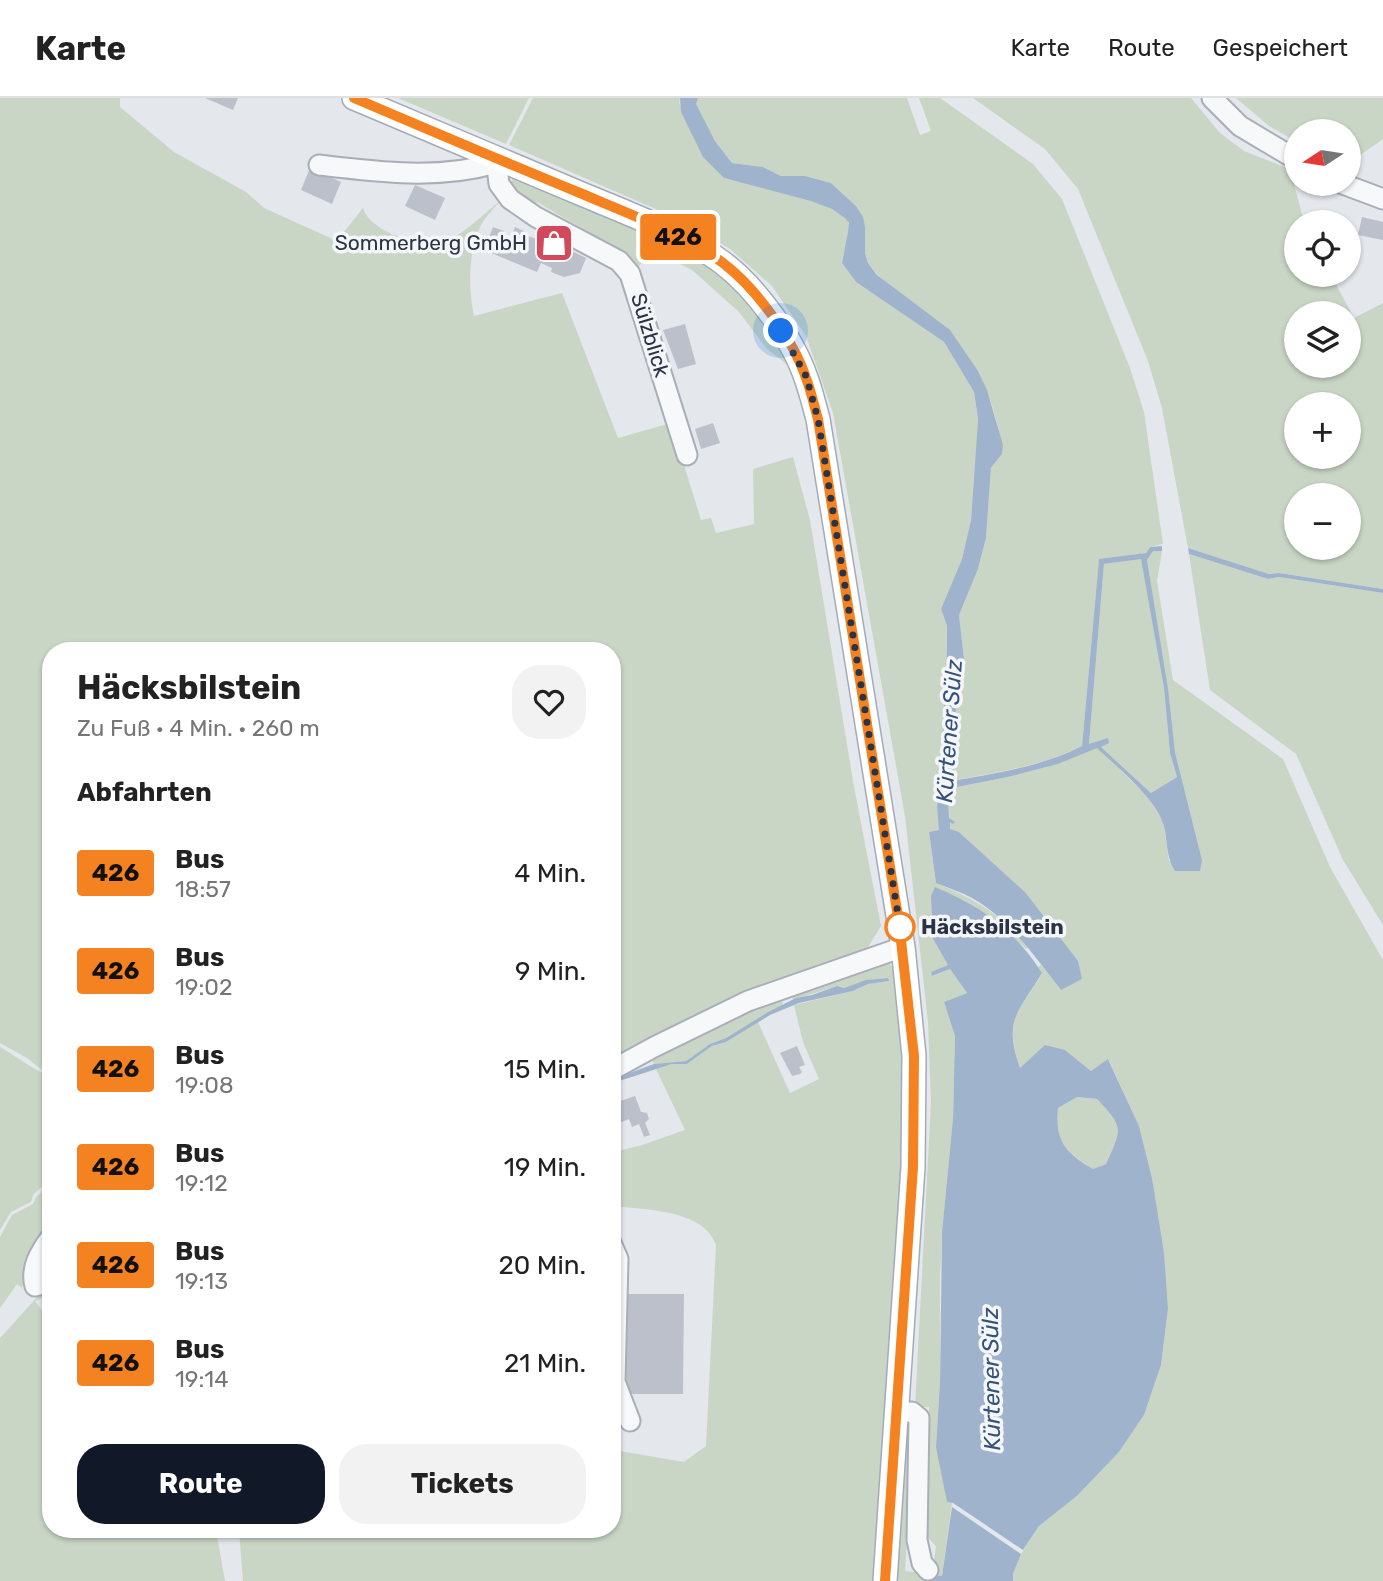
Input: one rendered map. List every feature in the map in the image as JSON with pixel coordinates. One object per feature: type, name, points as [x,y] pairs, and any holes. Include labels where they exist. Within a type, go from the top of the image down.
[{"type":"main road","points":[[354,98],[623,212],[688,242],[723,262],[750,288],[790,345],[806,376],[818,419],[903,947],[914,1056],[913,1167],[885,1581]]},
{"type":"street","points":[[1212,98],[1240,126],[1284,152]]},
{"type":"street","points":[[319,164],[377,172],[446,173],[472,170],[496,160]]},
{"type":"street","name":"Sülzblick","points":[[496,160],[499,184],[510,199],[536,217],[619,261],[630,274],[687,455]]},
{"type":"street","points":[[1362,191],[1383,199]]},
{"type":"street","points":[[621,1065],[748,1001],[903,947]]},
{"type":"street","points":[[42,1249],[32,1275],[35,1286],[42,1284]]},
{"type":"street","points":[[621,1398],[630,1421]]},
{"type":"street","points":[[897,1412],[912,1412],[919,1419],[917,1540],[922,1563],[928,1570]]},
{"type":"green space","points":[[0,98],[120,98],[120,107],[174,152],[246,192],[264,208],[337,241],[363,208],[373,223],[382,229],[428,248],[458,235],[502,199],[481,225],[471,258],[470,282],[474,316],[562,293],[618,438],[671,423],[701,520],[711,518],[716,533],[754,524],[753,469],[793,457],[810,520],[854,787],[881,926],[867,949],[746,993],[682,1022],[621,1055],[621,642],[42,642],[42,1070],[0,1043]]},
{"type":"green space","points":[[398,98],[529,98],[506,144]]},
{"type":"green space","points":[[533,98],[680,98],[679,103],[724,178],[814,202],[843,217],[849,230],[842,263],[856,282],[944,342],[974,392],[978,419],[971,520],[962,559],[941,609],[947,626],[947,646],[937,807],[940,831],[929,832],[936,883],[987,909],[1029,947],[1026,949],[1002,926],[933,939],[948,965],[932,972],[933,976],[950,969],[967,993],[944,1002],[955,1035],[953,1118],[942,1232],[940,1382],[936,1447],[952,1503],[942,1576],[933,1575],[932,1581],[891,1581],[905,1419],[914,1426],[905,1571],[932,1574],[936,1546],[920,1530],[926,1447],[929,1447],[929,1407],[915,1407],[931,1102],[928,1022],[905,816],[833,413],[806,336],[772,286],[730,249],[681,220],[509,145]]},
{"type":"green space","points":[[698,98],[907,98],[920,135],[931,131],[919,98],[940,98],[1033,164],[1062,199],[1130,368],[1144,412],[1163,544],[1150,547],[1146,553],[1099,560],[1082,746],[1034,764],[951,781],[954,770],[952,755],[958,686],[964,659],[959,615],[978,569],[986,538],[991,468],[1002,454],[997,421],[990,401],[978,371],[868,263],[865,253],[865,227],[856,206],[831,183],[805,176],[781,176],[763,167],[732,163],[715,141],[695,104]]},
{"type":"green space","points":[[973,98],[1191,98],[1220,133],[1244,151],[1284,167],[1284,196],[1297,196],[1301,210],[1284,210],[1284,287],[1337,287],[1345,301],[1284,301],[1284,378],[1361,378],[1361,314],[1383,303],[1383,589],[1279,573],[1269,574],[1188,548],[1162,408],[1148,361],[1078,189],[1045,149]]},
{"type":"green space","points":[[1236,98],[1383,98],[1383,139],[1362,154],[1362,119],[1284,119],[1284,135],[1269,126]]},
{"type":"green space","points":[[512,177],[634,225],[708,266],[740,293],[767,326],[789,366],[767,349],[739,312],[692,270],[650,249],[637,270],[612,246],[537,202],[530,208],[511,190]]},
{"type":"green space","points":[[1152,551],[1162,551],[1157,581],[1173,680],[1283,759],[1330,867],[1383,960],[1383,1581],[1013,1581],[1021,1554],[1039,1526],[1077,1496],[1119,1452],[1144,1415],[1161,1365],[1168,1309],[1152,1178],[1139,1126],[1109,1060],[1091,1071],[1065,1050],[1020,1068],[1015,1052],[1013,1028],[1020,1009],[1042,974],[1038,967],[1041,965],[1061,990],[1025,892],[959,832],[950,829],[948,793],[951,788],[1058,764],[1097,747],[1147,796],[1163,821],[1169,861],[1202,860],[1175,752],[1147,560]]},
{"type":"green space","points":[[1189,554],[1268,579],[1279,577],[1383,593],[1383,925],[1343,860],[1296,754],[1210,690]]},
{"type":"green space","points":[[1142,558],[1164,688],[1170,753],[1177,777],[1151,793],[1100,746],[1089,744],[1104,564]]},
{"type":"green space","points":[[886,961],[899,973],[906,1109],[874,1581],[243,1581],[240,1538],[621,1538],[621,1451],[684,1462],[706,1446],[716,1245],[709,1233],[699,1224],[686,1218],[672,1213],[621,1207],[621,1150],[685,1130],[656,1069],[672,1064],[687,1064],[712,1046],[726,1042],[758,1022],[790,1093],[819,1079],[803,1042],[794,1005],[888,981],[888,978],[867,980],[844,988],[837,986],[793,1000],[792,996]]},
{"type":"green space","points":[[782,1001],[783,1005],[726,1038],[710,1044],[686,1061],[654,1064],[651,1058],[752,1009]]},
{"type":"green space","points":[[0,1047],[42,1072],[42,1186],[33,1195],[31,1202],[11,1212],[0,1230]]},
{"type":"green space","points":[[1077,1097],[1097,1099],[1112,1116],[1118,1129],[1106,1164],[1093,1169],[1069,1151],[1058,1129],[1058,1108]]},
{"type":"green space","points":[[42,1192],[42,1246],[22,1288],[17,1284],[0,1308],[0,1237],[12,1215],[33,1204]]},
{"type":"green space","points":[[42,1293],[42,1298],[35,1301],[42,1311],[42,1538],[217,1538],[225,1581],[0,1581],[0,1338]]},
{"type":"water","name":"Kürtener Sülz","points":[[680,98],[698,98],[696,104],[715,141],[732,163],[763,167],[781,176],[805,176],[831,183],[856,206],[863,217],[865,253],[868,263],[877,275],[950,330],[978,371],[987,390],[1003,445],[1002,454],[991,468],[986,538],[978,569],[959,615],[964,659],[958,686],[952,755],[954,770],[951,781],[1034,764],[1082,746],[1099,559],[1146,553],[1150,547],[1162,546],[1162,551],[1153,551],[1147,560],[1168,689],[1175,752],[1202,860],[1200,871],[1175,871],[1163,823],[1152,803],[1097,748],[1058,764],[952,788],[948,793],[949,818],[955,822],[950,822],[950,829],[959,832],[1025,892],[1078,961],[1082,979],[1061,990],[999,917],[972,898],[936,883],[929,832],[939,830],[937,807],[947,646],[947,626],[941,609],[962,559],[971,520],[978,419],[974,392],[944,342],[856,282],[842,263],[849,223],[845,218],[832,209],[811,201],[724,178],[703,157],[681,112]],"holes":[[[1141,559],[1164,688],[1170,753],[1177,777],[1151,793],[1101,747],[1109,743],[1108,738],[1089,744],[1104,564]]]},
{"type":"water","points":[[1188,548],[1269,574],[1279,573],[1383,589],[1383,593],[1279,577],[1268,579],[1189,554]]},
{"type":"water","name":"Kürtener Sülz","points":[[935,887],[982,911],[1020,944],[1042,973],[1020,1008],[1013,1027],[1015,1052],[1020,1068],[1045,1045],[1065,1050],[1091,1071],[1108,1059],[1139,1126],[1152,1178],[1164,1253],[1168,1309],[1161,1365],[1144,1415],[1119,1452],[1077,1496],[1039,1526],[1023,1550],[953,1503],[947,1502],[936,1447],[940,1382],[942,1232],[953,1118],[955,1036],[944,1002],[967,993],[950,969],[932,976],[931,972],[948,965],[933,939],[931,896]],"holes":[[[1077,1097],[1097,1099],[1112,1116],[1118,1129],[1106,1164],[1093,1169],[1069,1151],[1060,1137],[1057,1119],[1058,1108]]]},
{"type":"water","points":[[888,978],[889,981],[799,1003],[770,1015],[726,1042],[712,1046],[687,1064],[672,1064],[621,1080],[621,1076],[654,1064],[686,1061],[710,1044],[726,1038],[796,998],[837,986],[844,988],[866,980]]},
{"type":"water","points":[[952,1507],[1021,1554],[1013,1581],[932,1581],[933,1575],[942,1576]]},
{"type":"building","points":[[205,98],[238,98],[233,110]]},
{"type":"building","points":[[310,168],[341,182],[332,204],[301,190]]},
{"type":"building","points":[[415,185],[445,198],[435,220],[405,206]]},
{"type":"building","points":[[1362,217],[1383,222],[1383,240],[1361,236]]},
{"type":"building","points":[[493,227],[504,231],[500,240],[509,243],[515,227],[526,232],[525,235],[586,258],[580,273],[564,277],[551,272],[552,268],[541,263],[537,272],[484,250]]},
{"type":"building","points":[[685,324],[696,364],[678,369],[663,330]]},
{"type":"building","points":[[713,423],[720,443],[701,449],[695,429]]},
{"type":"building","points":[[797,1046],[805,1065],[799,1067],[802,1072],[800,1074],[792,1076],[780,1053]]},
{"type":"building","points":[[635,1096],[641,1112],[647,1113],[649,1119],[645,1123],[650,1135],[644,1137],[639,1124],[632,1127],[629,1119],[621,1122],[621,1101]]},
{"type":"building","points":[[627,1294],[684,1294],[683,1394],[626,1394]]},
{"type":"bus line","name":"426","points":[[354,98],[623,212],[688,242],[723,262],[750,288],[772,317],[806,376],[818,419],[881,808],[903,947],[914,1056],[913,1167],[885,1581]]},
{"type":"place","name":"Sommerberg GmbH","points":[[554,243]]},
{"type":"place","name":"Häcksbilstein","points":[[900,927]]},
{"type":"route","points":[[781,331],[806,376],[818,419],[900,927]]}]
